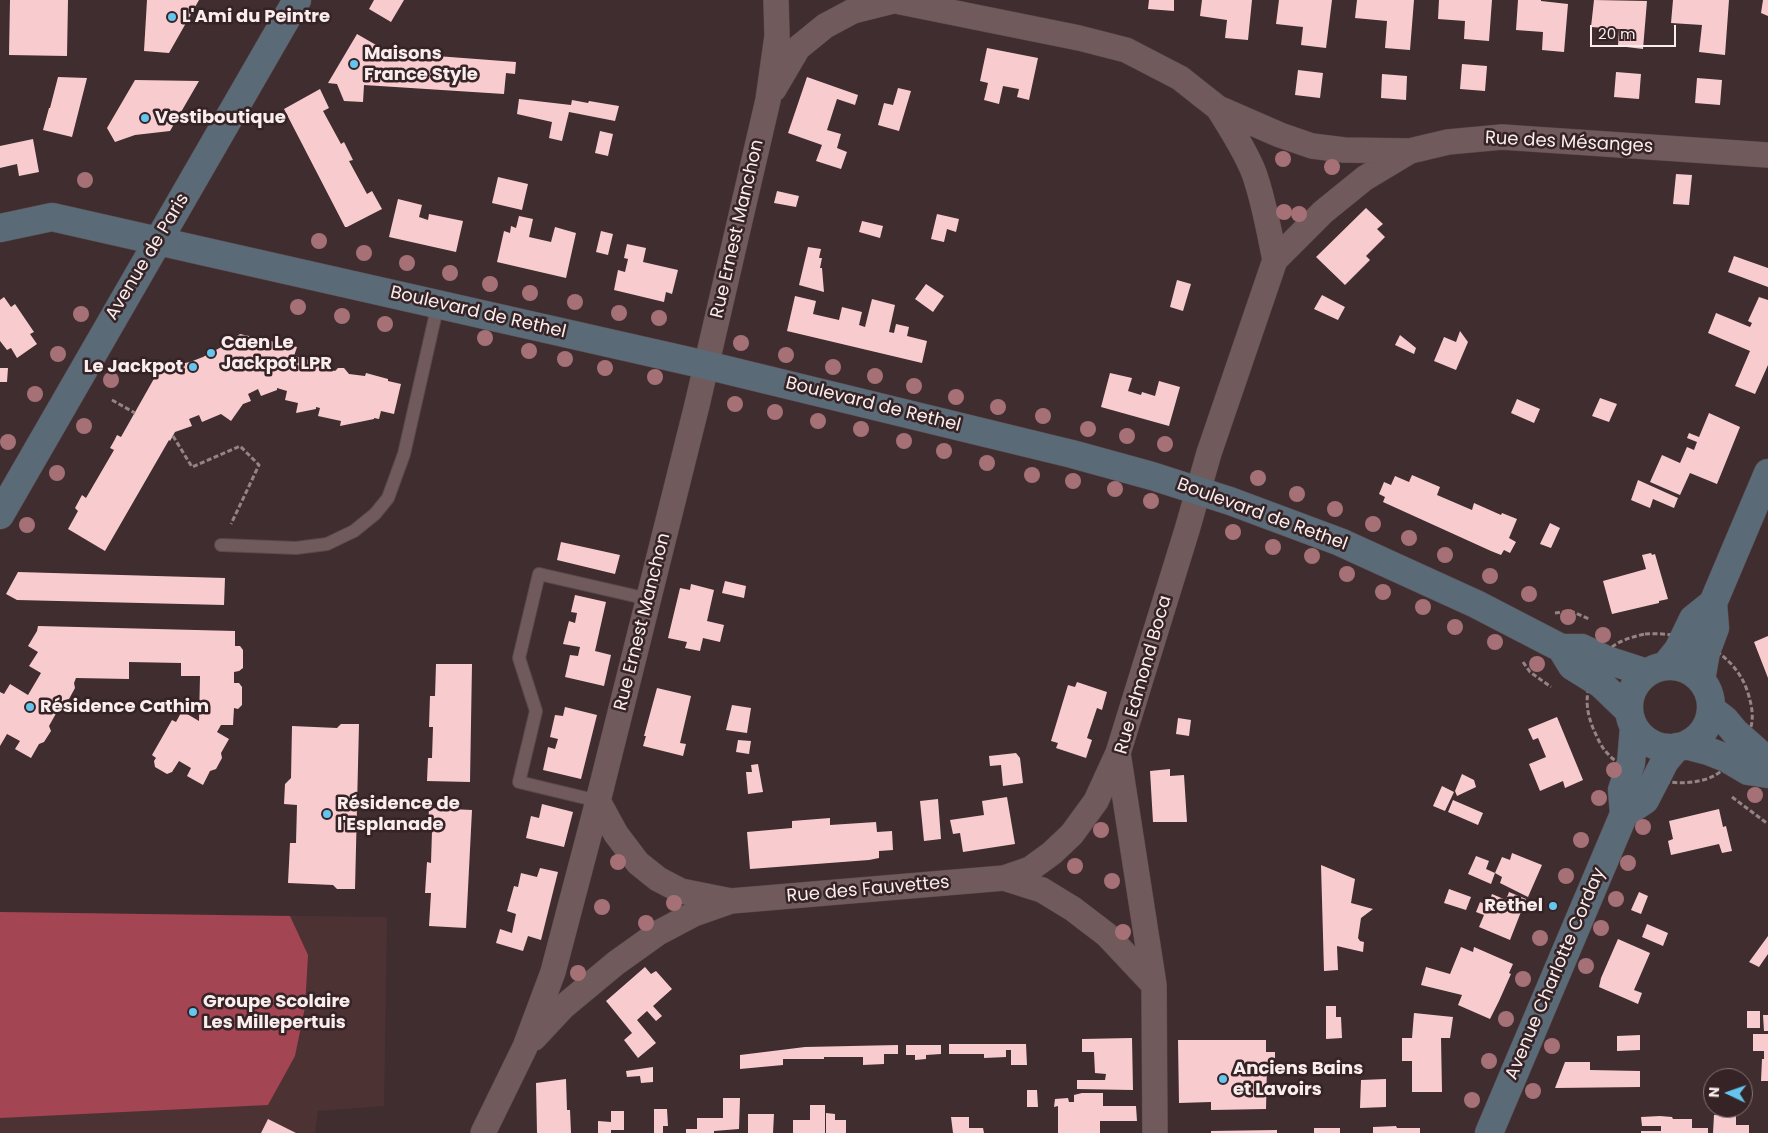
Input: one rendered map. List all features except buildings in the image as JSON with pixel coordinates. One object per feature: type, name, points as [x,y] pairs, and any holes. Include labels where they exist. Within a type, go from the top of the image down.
[{"type":"main road","name":"Avenue de Paris","points":[[0,515],[297,0]]},
{"type":"main road","name":"Boulevard de Rethel","points":[[0,228],[52,217],[706,364],[1072,454],[1198,491],[1300,526],[1373,556],[1476,604],[1561,648],[1582,648],[1607,660],[1656,670]]},
{"type":"main road","points":[[1711,709],[1760,754],[1768,774],[1748,772],[1726,758],[1708,751],[1681,746],[1660,747],[1652,744],[1645,740],[1631,719],[1629,703],[1634,687],[1678,650],[1694,619],[1713,602],[1768,473]]},
{"type":"main road","points":[[1701,680],[1706,652],[1714,628],[1713,602]]},
{"type":"main road","name":"Boulevard de Rethel","points":[[1561,648],[1572,666],[1601,684],[1631,719]]},
{"type":"main road","points":[[1624,814],[1645,800],[1665,762],[1681,746],[1693,741],[1709,719],[1711,709],[1708,694],[1701,680],[1694,673],[1684,668],[1656,670]]},
{"type":"main road","name":"Avenue Charlotte Corday","points":[[1489,1133],[1624,814],[1622,790],[1631,763],[1631,719]]},
{"type":"street","name":"Rue Ernest Manchon","points":[[482,1133],[525,1047],[553,972],[598,801],[697,405],[768,100],[777,36],[776,0]]},
{"type":"street","name":"Rue Ernest Manchon","points":[[768,100],[798,48],[825,26],[853,11],[892,0]]},
{"type":"street","name":"Rue des Mésanges","points":[[892,0],[1079,38],[1126,50],[1180,78],[1218,108],[1280,135],[1312,146],[1344,150],[1410,151],[1448,142],[1502,138],[1768,155]]},
{"type":"street","name":"Rue Edmond Boca","points":[[1218,108],[1237,138],[1254,173],[1266,213],[1275,260]]},
{"type":"street","name":"Rue Edmond Boca","points":[[1155,1133],[1154,985],[1118,753],[1209,454],[1275,260],[1322,212],[1365,178],[1410,151]]},
{"type":"street","name":"Rue des Fauvettes","points":[[525,1047],[563,1007],[616,964],[658,933],[694,914],[731,901],[1004,878],[1030,869],[1052,853],[1072,834],[1096,801],[1118,753]]},
{"type":"street","name":"Rue des Fauvettes","points":[[598,801],[616,834],[638,863],[658,879],[681,891],[731,901]]},
{"type":"street","name":"Rue des Fauvettes","points":[[1004,878],[1042,890],[1073,909],[1107,935],[1154,985]]},
{"type":"lane","points":[[221,545],[296,548],[327,544],[354,531],[379,509],[388,498],[404,454],[438,304]]},
{"type":"lane","points":[[598,801],[520,782],[536,711],[519,658],[538,574],[648,599]]},
{"type":"path","points":[[112,400],[135,414]]},
{"type":"path","points":[[173,436],[192,466],[240,446],[259,465],[221,545]]},
{"type":"path","points":[[1610,648],[1628,638],[1644,634],[1670,635]]},
{"type":"path","points":[[1719,652],[1730,661],[1742,678],[1746,688],[1752,711],[1750,735]]},
{"type":"path","points":[[1587,690],[1588,710],[1598,740],[1608,754],[1619,764]]},
{"type":"path","points":[[1708,778],[1715,784]]},
{"type":"path","points":[[1730,795],[1768,824]]},
{"type":"shaded area","name":"Groupe Scolaire Les Millepertuis","points":[[0,912],[387,917],[384,1106],[318,1111],[315,1133],[0,1133]]},
{"type":"shaded area","name":"Groupe Scolaire Les Millepertuis","points":[[0,912],[290,916],[308,955],[305,1007],[295,1056],[268,1105],[0,1118]]},
{"type":"place","name":"L'Ami du Peintre","points":[[172,17]]},
{"type":"place","name":"Maisons France Style","points":[[354,64]]},
{"type":"place","name":"Vestiboutique","points":[[145,118]]},
{"type":"place","name":"Caen Le Jackpot LPR","points":[[211,353]]},
{"type":"place","name":"Le Jackpot","points":[[193,367]]},
{"type":"place","name":"Résidence Cathim","points":[[30,707]]},
{"type":"place","name":"Résidence de l'Esplanade","points":[[327,814]]},
{"type":"place","name":"Rethel","points":[[1553,906]]},
{"type":"place","name":"Groupe Scolaire Les Millepertuis","points":[[193,1012]]},
{"type":"place","name":"Anciens Bains et Lavoirs","points":[[1223,1079]]}]
